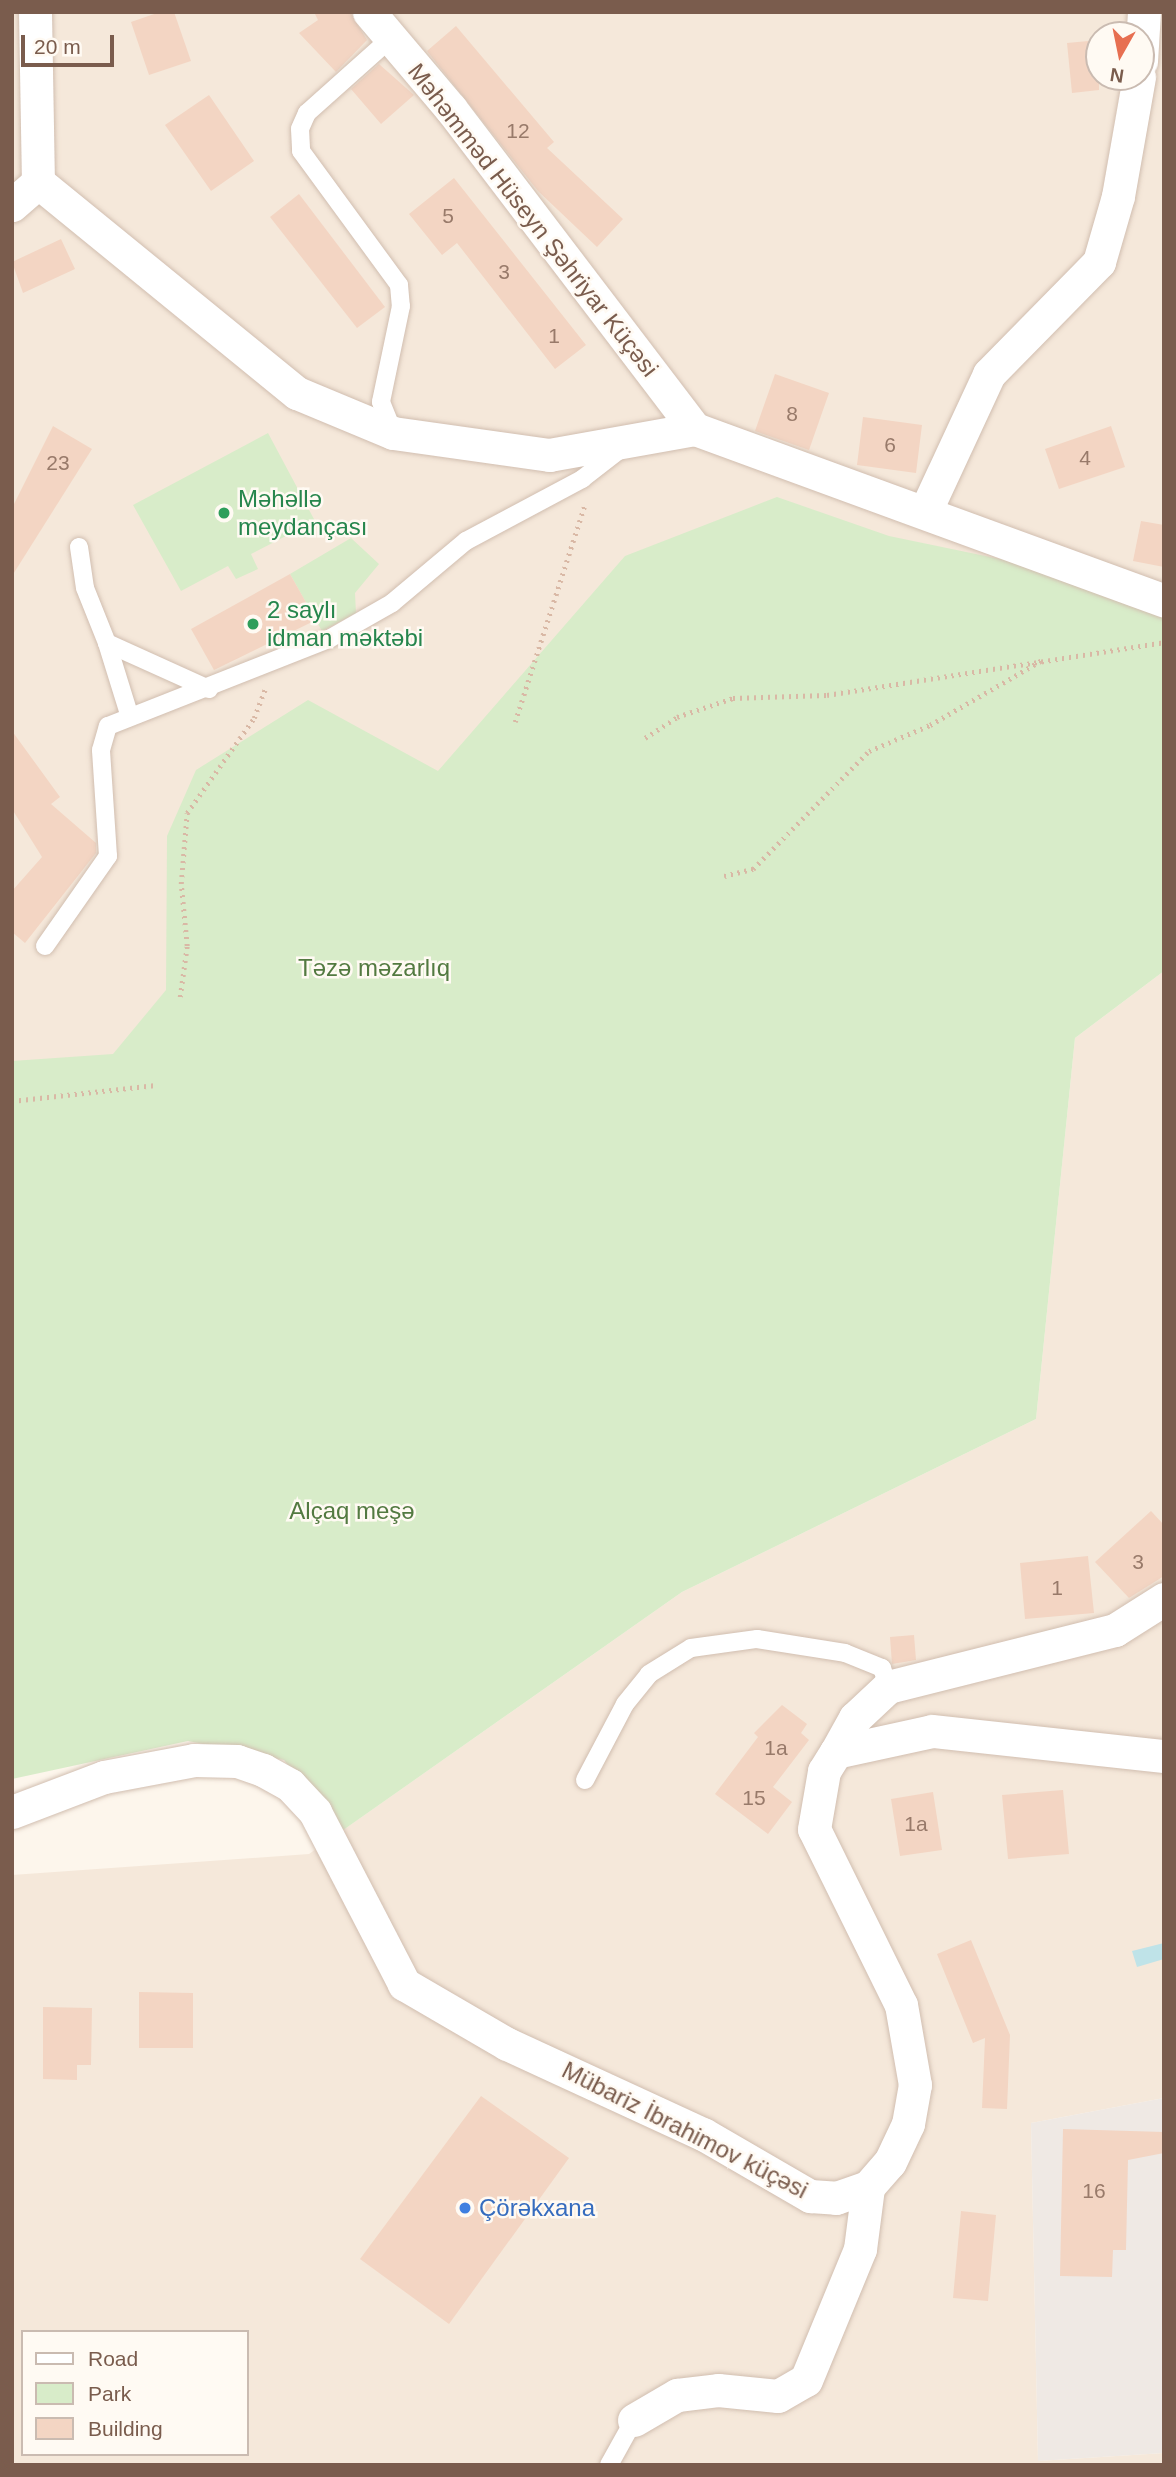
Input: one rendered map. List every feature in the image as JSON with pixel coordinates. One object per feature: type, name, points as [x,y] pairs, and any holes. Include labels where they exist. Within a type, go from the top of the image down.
[{"type":"street","points":[[35,12],[23,127],[38,182],[296,393],[393,433],[549,455],[695,429],[1164,601]]},
{"type":"street","name":"Məhəmməd Hüseyn Şəhriyar Küçəsi","points":[[369,12],[695,429]]},
{"type":"street","points":[[925,512],[989,374],[1099,262],[1118,196],[1137,91]]},
{"type":"street","points":[[12,205],[38,182]]},
{"type":"street","points":[[634,2420],[677,2395],[718,2390],[778,2396],[806,2380],[864,2237],[869,2188],[908,2124],[915,2085],[901,2005],[814,1829],[824,1772],[855,1718],[888,1687],[1115,1630],[1164,1600]]},
{"type":"street","points":[[836,1752],[932,1731],[1164,1756]]},
{"type":"street","name":"Mübariz İbrahimov küçəsi","points":[[12,1812],[104,1777],[194,1760],[237,1761],[263,1770],[290,1785],[315,1812],[404,1984],[507,2044],[679,2122],[810,2196],[836,2198],[869,2188]]},
{"type":"lane","points":[[391,38],[307,113],[300,129],[301,151],[399,285],[401,306],[381,402],[393,433]]},
{"type":"lane","points":[[46,946],[108,856],[102,737],[128,713],[209,689],[271,664],[383,608],[466,541],[582,479],[633,440]]},
{"type":"lane","points":[[79,547],[85,588],[107,643],[128,713]]},
{"type":"lane","points":[[107,643],[209,689]]},
{"type":"lane","points":[[585,1780],[633,1694],[649,1674],[691,1648],[757,1639],[845,1653],[882,1668],[888,1687]]},
{"type":"lane","points":[[610,2465],[634,2420]]},
{"type":"path","points":[[516,722],[586,510],[582,479]]},
{"type":"path","points":[[645,738],[677,717],[733,698],[828,695],[1048,657],[1164,642]]},
{"type":"path","points":[[724,876],[753,869],[869,751],[990,693],[1048,657]]},
{"type":"path","points":[[180,997],[187,946],[181,884],[187,813],[254,718],[271,664]]},
{"type":"path","points":[[12,1101],[156,1085]]},
{"type":"shaded area","points":[[12,12],[1164,12],[1164,676],[12,1311]]},
{"type":"shaded area","points":[[1164,971],[1164,2098],[1031,2123],[1038,2461],[1164,2453],[1164,2465],[12,2465],[12,1875],[309,1854],[682,1592],[1036,1419],[1075,1038]]},
{"type":"shaded area","points":[[1164,2098],[1164,2453],[1038,2461],[1031,2123]]},
{"type":"green space","name":"Məhəllə meydançası","points":[[268,433],[315,521],[251,554],[258,569],[236,579],[228,566],[181,591],[133,505]]},
{"type":"green space","points":[[777,497],[889,536],[1164,593],[1164,971],[1075,1038],[1036,1419],[682,1592],[339,1833],[284,1760],[188,1741],[12,1779],[12,1061],[113,1054],[166,990],[167,836],[196,770],[308,700],[438,771],[625,556]]},
{"type":"green space","points":[[351,538],[379,564],[355,593],[356,613],[322,631],[290,574]]},
{"type":"water","points":[[1164,1943],[1164,1959],[1137,1967],[1132,1951]]},
{"type":"building","points":[[160,12],[174,12],[191,61],[149,75],[131,22]]},
{"type":"building","points":[[314,12],[350,12],[367,40],[336,72],[299,33],[318,20]]},
{"type":"building","points":[[456,26],[554,142],[547,148],[623,219],[597,247],[538,191],[427,51]]},
{"type":"building","points":[[1085,41],[1085,91],[1090,91],[1072,93],[1067,43]]},
{"type":"building","points":[[379,64],[414,95],[381,124],[351,89]]},
{"type":"building","points":[[209,95],[254,161],[211,191],[165,125]]},
{"type":"building","points":[[454,178],[586,345],[555,369],[457,243],[442,255],[409,214]]},
{"type":"building","points":[[299,194],[385,307],[357,328],[270,217]]},
{"type":"building","points":[[61,239],[75,269],[23,293],[12,262]]},
{"type":"building","points":[[775,374],[829,393],[809,450],[755,431]]},
{"type":"building","points":[[863,417],[922,425],[916,473],[857,465]]},
{"type":"building","points":[[53,426],[92,449],[12,576],[12,508]]},
{"type":"building","points":[[1111,426],[1125,467],[1059,489],[1045,449]]},
{"type":"building","points":[[1141,521],[1164,525],[1164,567],[1133,561]]},
{"type":"building","name":"2 saylı idman məktəbi","points":[[290,574],[316,620],[214,670],[191,629]]},
{"type":"building","points":[[12,731],[60,797],[51,804],[96,843],[96,853],[25,943],[12,932],[12,891],[42,857],[12,809]]},
{"type":"building","points":[[1151,1511],[1164,1525],[1164,1576],[1129,1598],[1095,1562]]},
{"type":"building","points":[[1088,1556],[1094,1613],[1025,1619],[1020,1563]]},
{"type":"building","points":[[914,1635],[916,1660],[892,1664],[890,1637]]},
{"type":"building","points":[[782,1705],[807,1724],[801,1733],[809,1740],[773,1787],[792,1802],[768,1834],[715,1794],[758,1737],[754,1733]]},
{"type":"building","points":[[1063,1790],[1069,1854],[1008,1859],[1002,1795]]},
{"type":"building","points":[[933,1792],[942,1850],[900,1856],[891,1799]]},
{"type":"building","points":[[971,1940],[1010,2035],[1007,2109],[982,2108],[985,2038],[973,2043],[937,1954]]},
{"type":"building","points":[[139,1992],[193,1993],[193,2048],[139,2048]]},
{"type":"building","points":[[43,2007],[92,2008],[91,2065],[77,2065],[77,2080],[43,2079]]},
{"type":"building","name":"Çörəkxana","points":[[481,2096],[569,2158],[449,2324],[360,2259]]},
{"type":"building","points":[[1063,2129],[1164,2132],[1164,2153],[1128,2160],[1126,2250],[1113,2250],[1112,2277],[1060,2276]]},
{"type":"building","points":[[961,2211],[996,2215],[988,2301],[953,2298]]},
{"type":"place","name":"Məhəllə meydançası","points":[[224,513]]},
{"type":"place","name":"2 saylı idman məktəbi","points":[[253,624]]},
{"type":"place","name":"Çörəkxana","points":[[465,2208]]},
{"type":"park label","name":"Təzə məzarlıq","points":[[374,968]]},
{"type":"park label","name":"Alçaq meşə","points":[[352,1511]]}]
